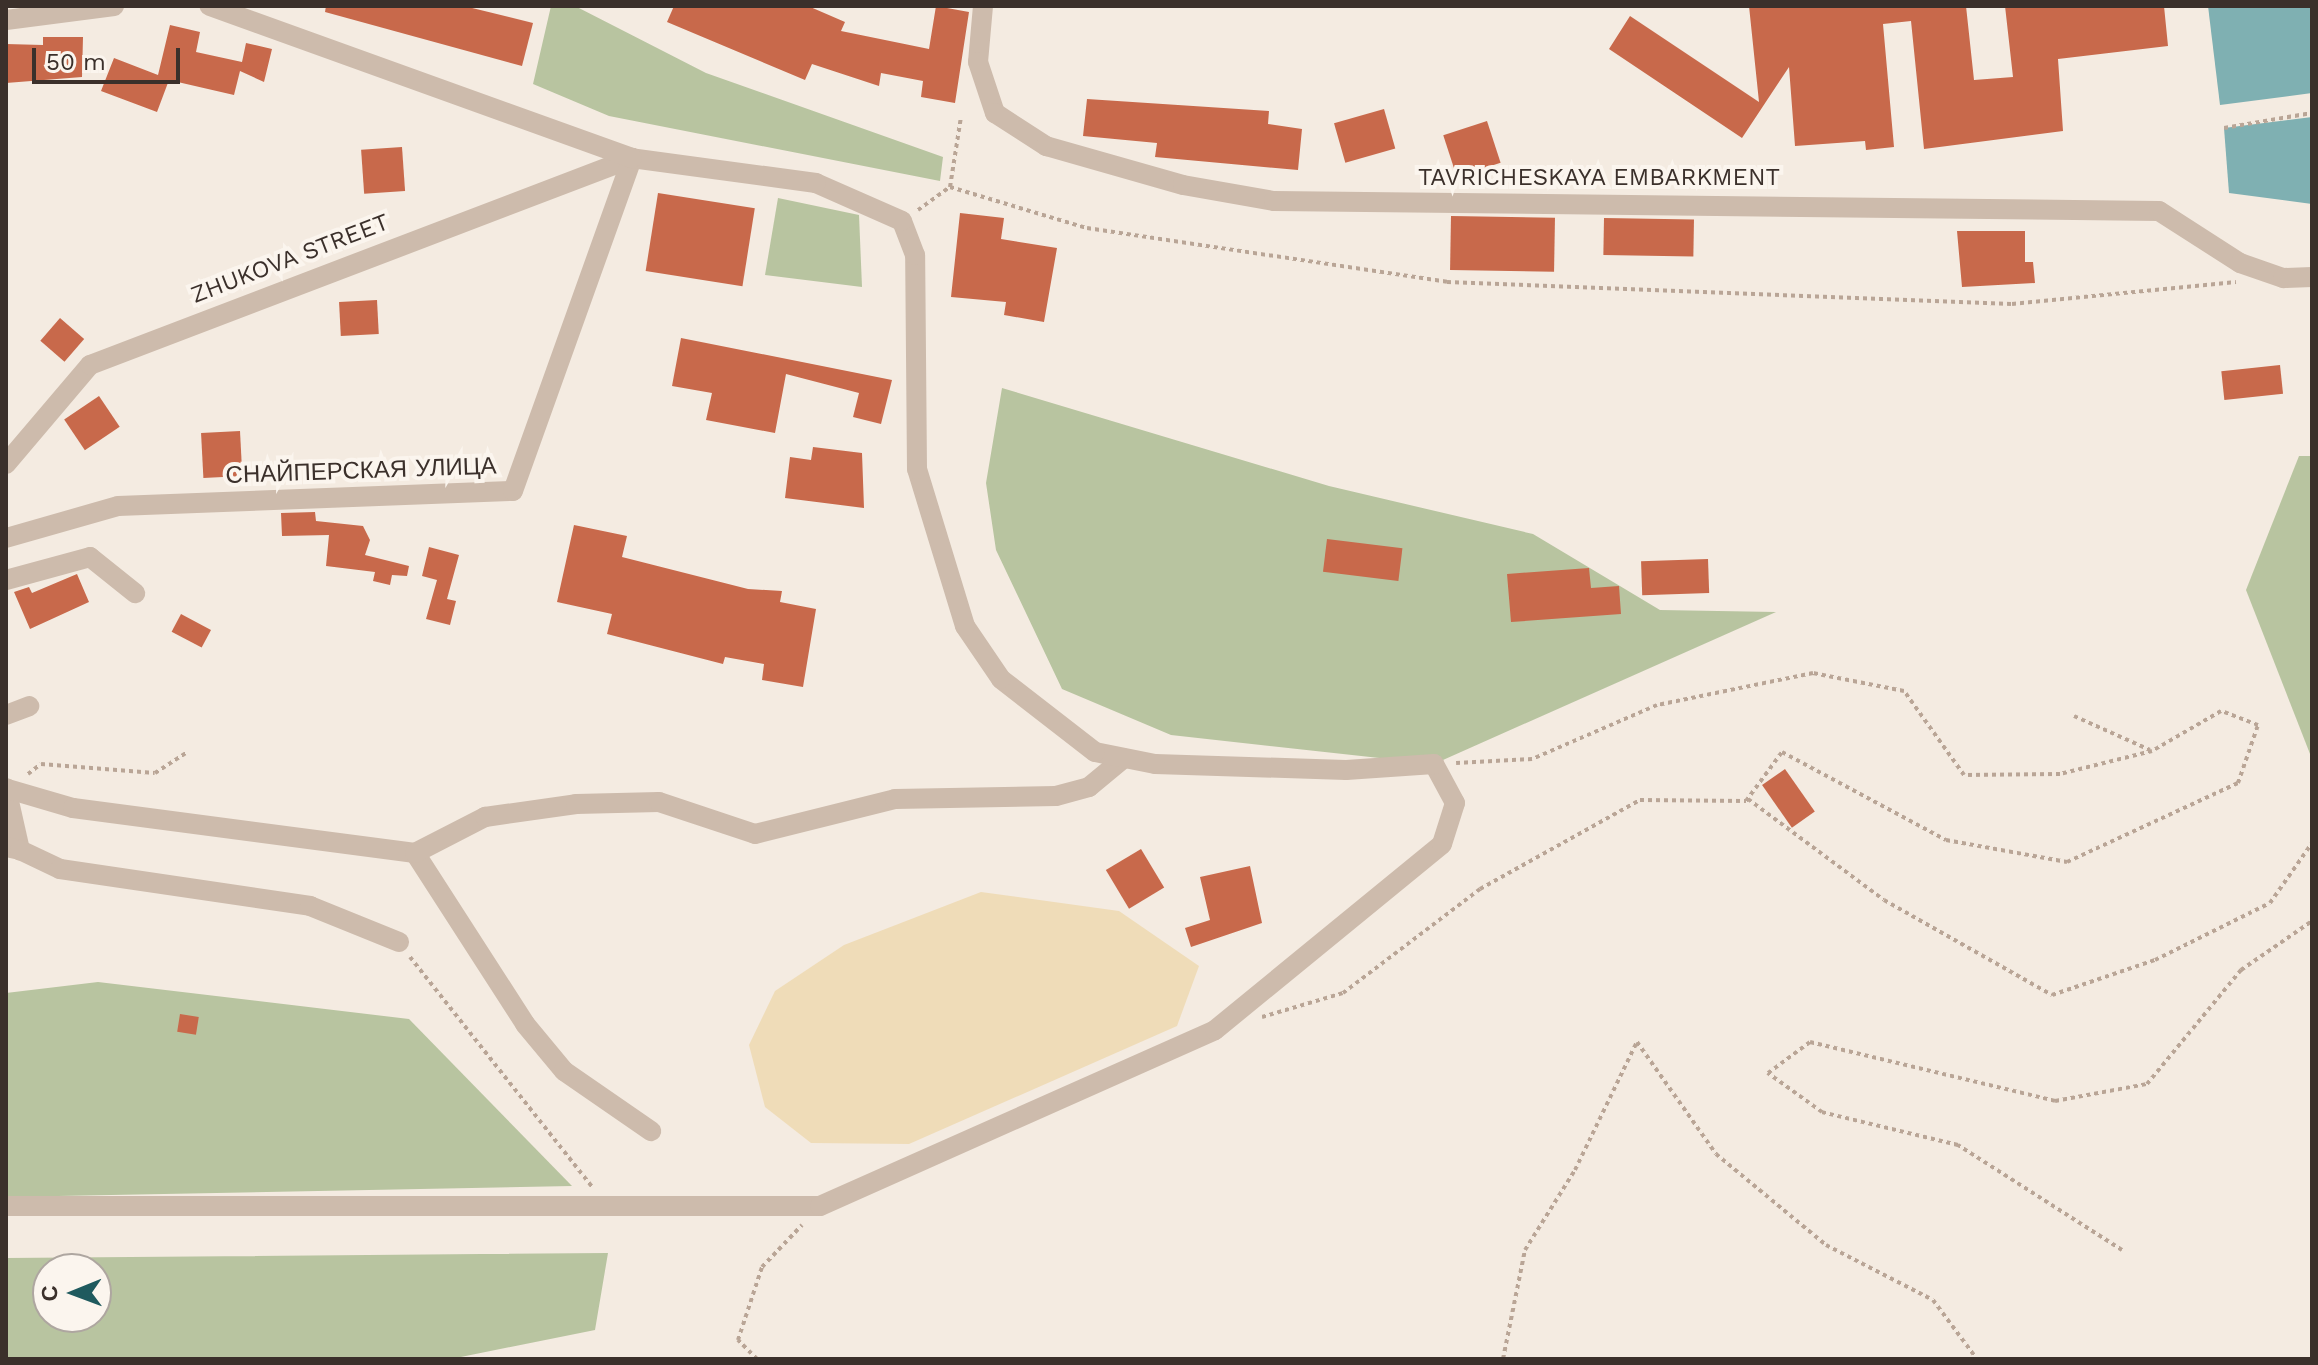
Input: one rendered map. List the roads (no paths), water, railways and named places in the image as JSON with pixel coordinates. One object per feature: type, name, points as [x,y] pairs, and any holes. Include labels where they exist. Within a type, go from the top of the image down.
[{"type":"street","points":[[6,20],[114,6]]},
{"type":"street","points":[[6,1206],[604,1202],[820,1206],[1215,1030],[1442,844],[1455,803],[1434,764],[1346,770],[1124,758],[1095,752],[1001,679],[965,626],[917,469],[915,255],[902,221],[816,183],[632,158],[210,6]]},
{"type":"street","name":"TAVRICHESKAYA EMBARKMENT","points":[[983,6],[978,62],[995,113],[1046,146],[1183,185],[1274,201],[2159,211],[2240,263],[2283,278],[2312,277]]},
{"type":"street","name":"ZHUKOVA STREET","points":[[6,464],[90,365],[632,158]]},
{"type":"street","name":"СНАЙПЕРСКАЯ УЛИЦА","points":[[6,538],[118,506],[513,491],[632,158]]},
{"type":"street","points":[[6,580],[90,557],[135,593]]},
{"type":"street","points":[[6,715],[29,706]]},
{"type":"street","points":[[399,942],[310,906],[60,869],[13,848],[7,788],[73,808],[415,853],[485,817],[576,804],[659,802],[755,834],[895,799],[1056,796],[1089,787],[1124,758]]},
{"type":"street","points":[[415,853],[525,1024],[564,1071],[651,1131]]},
{"type":"water","points":[[2208,6],[2312,6],[2312,93],[2220,105]]},
{"type":"water","points":[[2312,117],[2312,204],[2229,193],[2224,128]]}]
